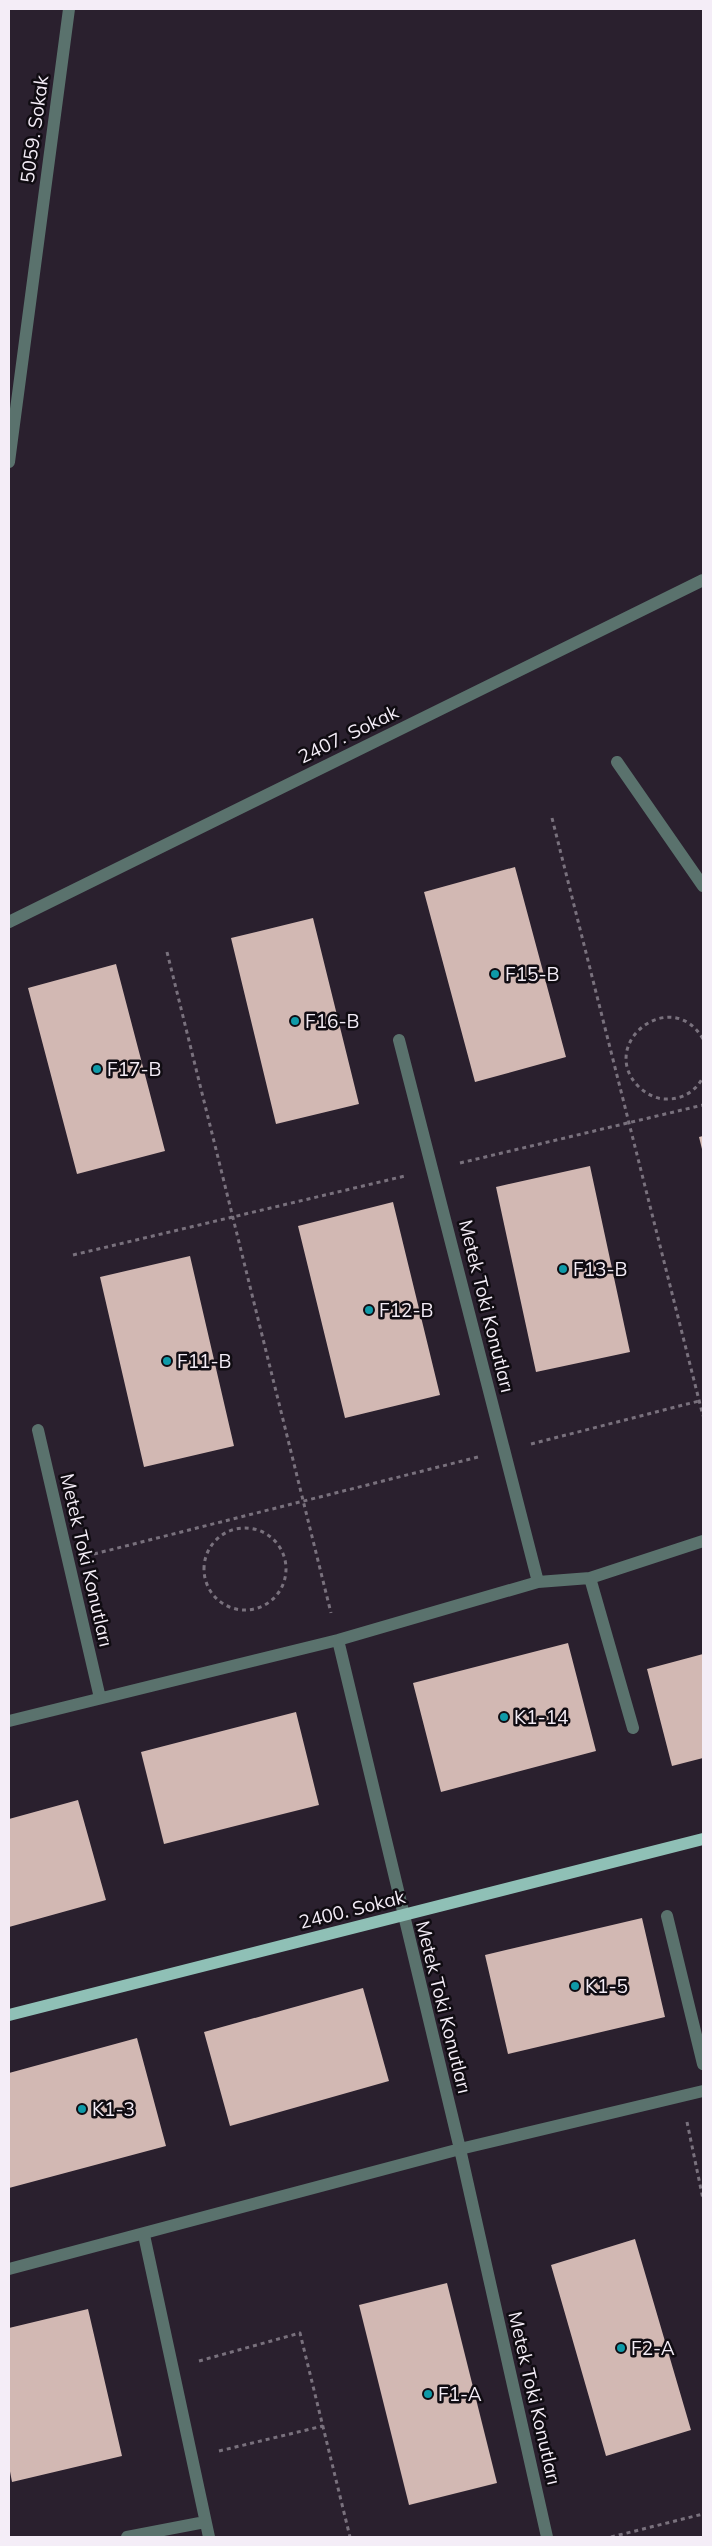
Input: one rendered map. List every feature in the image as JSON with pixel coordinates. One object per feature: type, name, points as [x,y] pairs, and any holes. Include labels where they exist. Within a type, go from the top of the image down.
[{"type":"main road","name":"2400. Sokak","points":[[9,2014],[703,1839]]},
{"type":"street","name":"5059. Sokak","points":[[9,462],[69,9]]},
{"type":"street","name":"2407. Sokak","points":[[9,922],[703,580]]},
{"type":"street","points":[[617,762],[703,886]]},
{"type":"street","name":"Metek Toki Konutları","points":[[399,1040],[538,1582]]},
{"type":"street","name":"Metek Toki Konutları","points":[[38,1430],[100,1698]]},
{"type":"street","points":[[9,1721],[338,1640],[538,1582],[590,1578],[703,1541]]},
{"type":"street","points":[[590,1578],[633,1728]]},
{"type":"street","name":"Metek Toki Konutları","points":[[338,1640],[402,1916],[460,2149],[547,2537]]},
{"type":"street","points":[[667,1916],[703,2064]]},
{"type":"street","points":[[9,2269],[144,2235],[460,2149],[703,2091]]},
{"type":"street","points":[[144,2235],[209,2537]]},
{"type":"street","points":[[127,2537],[205,2522]]},
{"type":"path","points":[[552,818],[703,1416]]},
{"type":"path","points":[[167,952],[338,1640]]},
{"type":"path","points":[[703,1038],[699,1031],[689,1022],[663,1017],[650,1020],[639,1028],[631,1040],[627,1054],[627,1068],[633,1080],[642,1091],[655,1098],[669,1099],[682,1097],[693,1090],[703,1077]]},
{"type":"path","points":[[73,1255],[703,1104]]},
{"type":"path","points":[[68,1561],[700,1401]]},
{"type":"path","points":[[252,1528],[264,1533],[278,1547],[285,1565],[284,1579],[279,1591],[270,1601],[258,1608],[245,1610],[226,1605],[210,1592],[205,1579],[204,1566],[215,1541],[226,1533],[238,1529],[252,1528]]},
{"type":"path","points":[[682,2096],[703,2200]]},
{"type":"path","points":[[172,2368],[300,2333],[350,2537]]},
{"type":"path","points":[[192,2458],[323,2426]]},
{"type":"path","points":[[611,2537],[703,2514]]},
{"type":"building","name":"F15-B","points":[[515,867],[566,1057],[475,1082],[424,892]]},
{"type":"building","name":"F16-B","points":[[313,918],[359,1104],[276,1124],[231,938]]},
{"type":"building","name":"F17-B","points":[[116,964],[165,1151],[77,1174],[28,988]]},
{"type":"building","points":[[703,1136],[703,1153],[699,1137]]},
{"type":"building","name":"F13-B","points":[[590,1166],[630,1352],[536,1372],[496,1187]]},
{"type":"building","name":"F12-B","points":[[393,1202],[440,1395],[345,1418],[298,1226]]},
{"type":"building","name":"F11-B","points":[[190,1256],[234,1446],[144,1467],[100,1277]]},
{"type":"building","name":"K1-14","points":[[568,1643],[596,1751],[441,1792],[413,1683]]},
{"type":"building","points":[[703,1654],[703,1758],[672,1766],[647,1669]]},
{"type":"building","points":[[296,1712],[319,1805],[164,1844],[141,1752]]},
{"type":"building","points":[[78,1800],[106,1900],[9,1927],[9,1819]]},
{"type":"building","name":"K1-5","points":[[642,1918],[665,2017],[508,2054],[485,1955]]},
{"type":"building","points":[[363,1988],[389,2081],[230,2126],[204,2032]]},
{"type":"building","name":"K1-3","points":[[137,2038],[166,2146],[9,2188],[9,2073]]},
{"type":"building","name":"F2-A","points":[[635,2239],[691,2430],[606,2456],[551,2265]]},
{"type":"building","name":"F1-A","points":[[447,2283],[497,2483],[409,2505],[359,2305]]},
{"type":"building","points":[[88,2309],[122,2456],[12,2482],[9,2466],[9,2328]]},
{"type":"place","name":"F15-B","points":[[495,974]]},
{"type":"place","name":"F16-B","points":[[295,1021]]},
{"type":"place","name":"F17-B","points":[[97,1069]]},
{"type":"place","name":"F13-B","points":[[563,1269]]},
{"type":"place","name":"F12-B","points":[[369,1310]]},
{"type":"place","name":"F11-B","points":[[167,1361]]},
{"type":"place","name":"K1-14","points":[[504,1717]]},
{"type":"place","name":"K1-5","points":[[575,1986]]},
{"type":"place","name":"K1-3","points":[[82,2109]]},
{"type":"place","name":"F2-A","points":[[621,2348]]},
{"type":"place","name":"F1-A","points":[[428,2394]]}]
